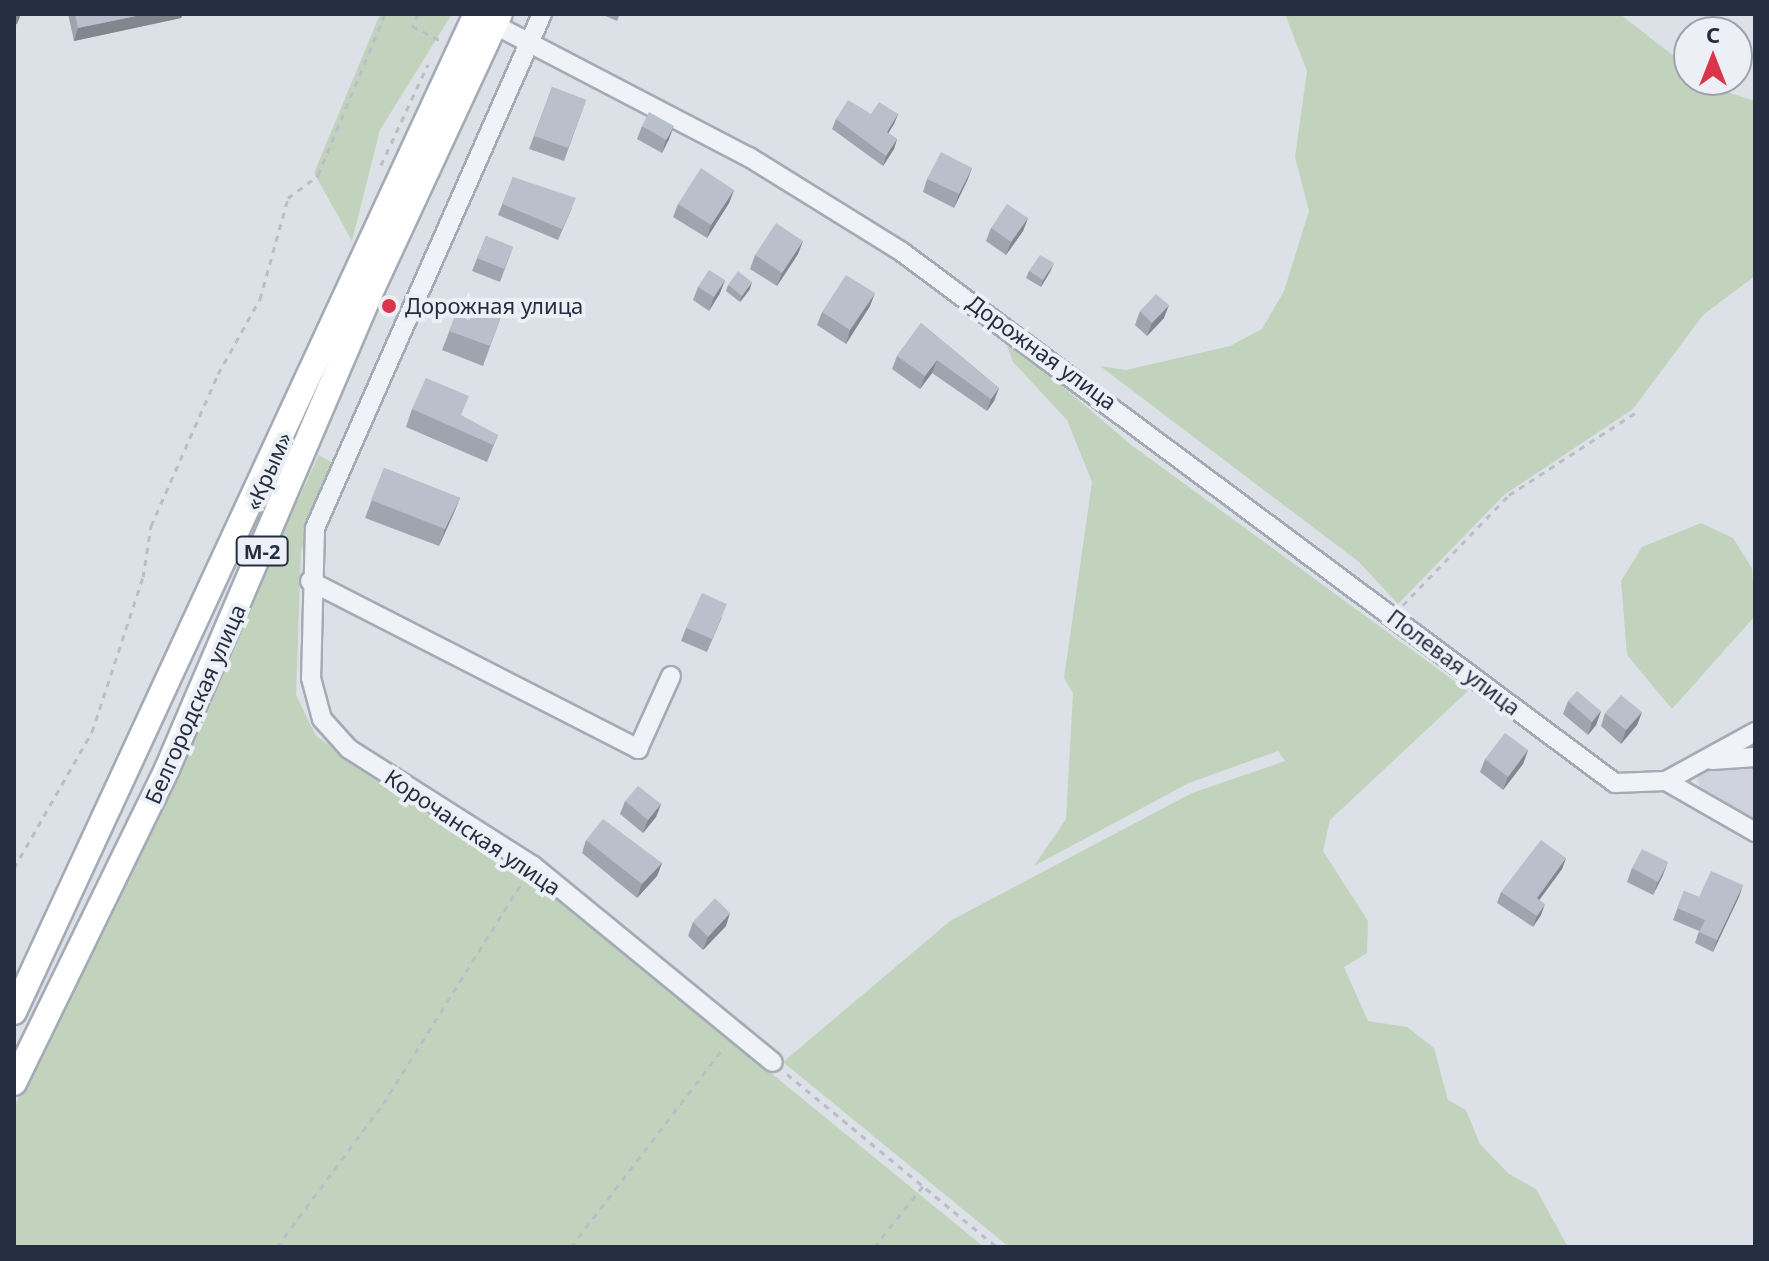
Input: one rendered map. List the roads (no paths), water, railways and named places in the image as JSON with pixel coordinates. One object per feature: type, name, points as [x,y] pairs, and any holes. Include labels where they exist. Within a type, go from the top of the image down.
[{"type":"main road","name":"«Крым»","points":[[14,1012],[490,18]]},
{"type":"main road","name":"Белгородская улица","points":[[14,1083],[24,1036],[167,769],[490,18]]},
{"type":"street","points":[[542,14],[535,43],[315,528],[310,581],[638,749],[671,676]]},
{"type":"street","name":"Дорожная улица","points":[[490,18],[749,157],[889,244],[1173,448]]},
{"type":"street","name":"Полевая улица","points":[[1173,448],[1615,783],[1666,781],[1755,732]]},
{"type":"street","name":"Корочанская улица","points":[[310,581],[311,678],[322,719],[349,749],[532,865],[773,1062]]},
{"type":"street","points":[[1705,761],[1755,757]]},
{"type":"street","points":[[1666,781],[1755,832]]},
{"type":"place","name":"Дорожная улица","points":[[389,306]]}]
